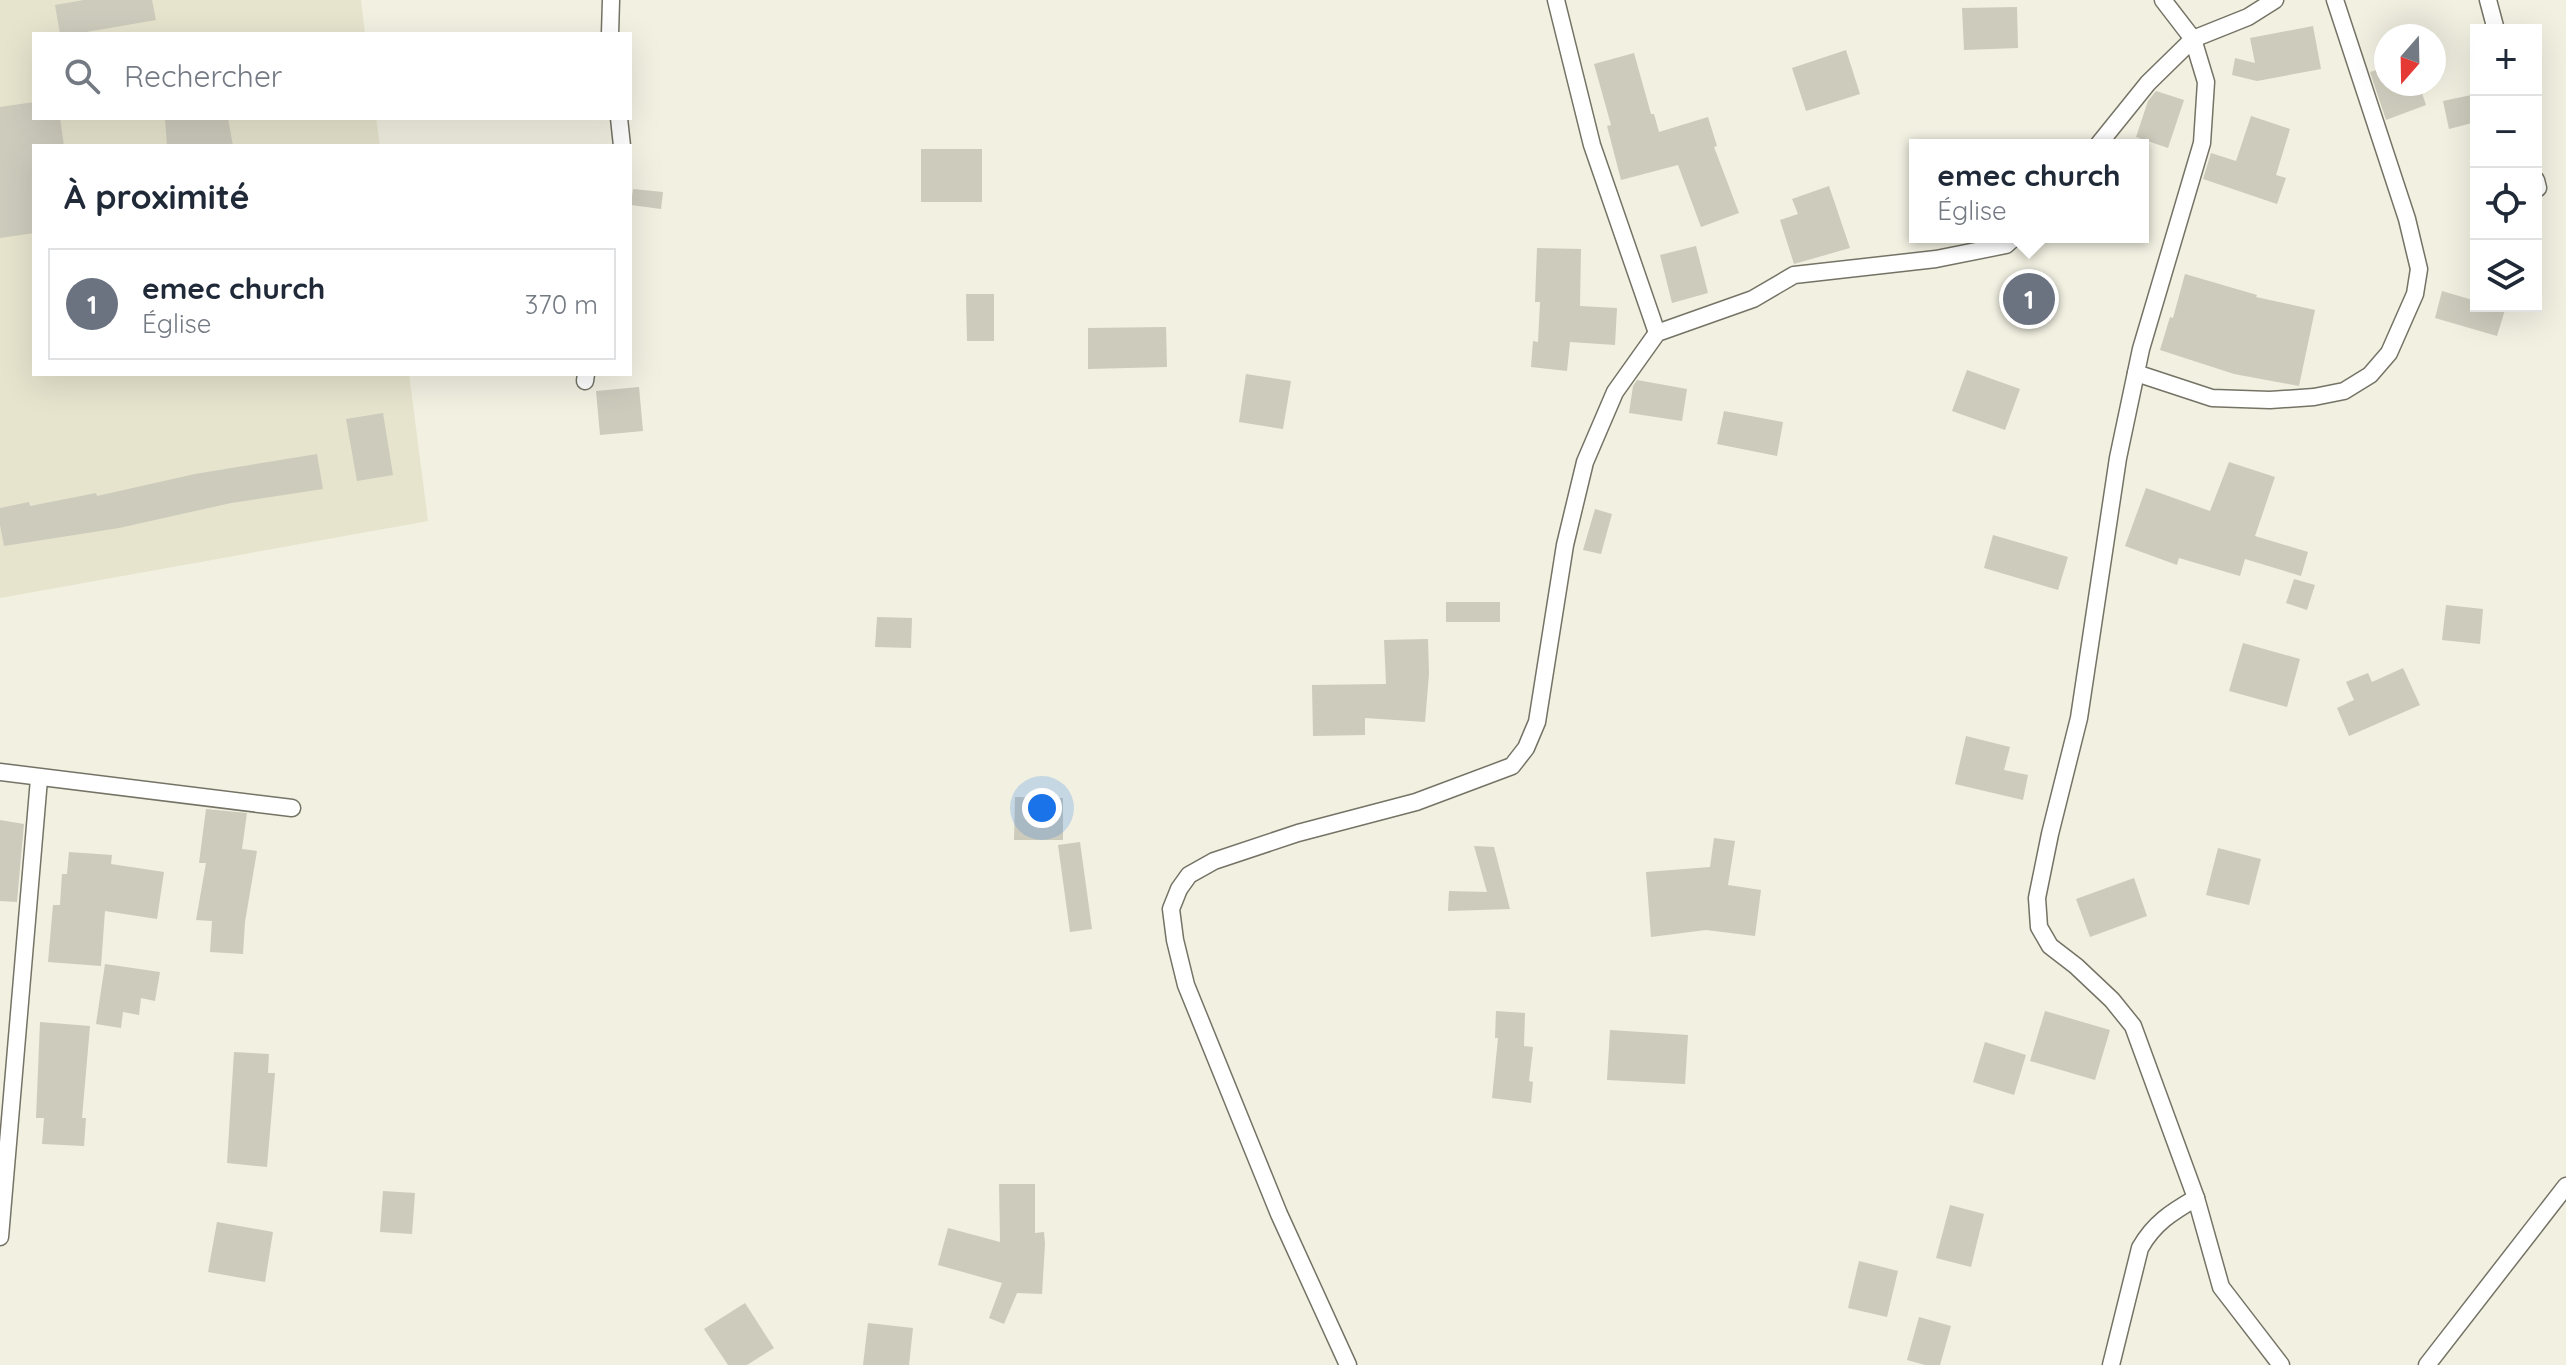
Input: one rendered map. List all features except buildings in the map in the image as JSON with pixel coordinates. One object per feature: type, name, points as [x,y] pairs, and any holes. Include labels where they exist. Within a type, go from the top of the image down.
[{"type":"street","points":[[610,32],[611,0]]},
{"type":"street","points":[[1556,0],[1592,145],[1657,333]]},
{"type":"street","points":[[2163,0],[2193,39],[2206,82],[2202,143],[2136,373],[2115,473],[2079,718],[2037,898],[2039,927],[2050,946],[2103,992],[2133,1026],[2196,1198],[2221,1287],[2281,1365]]},
{"type":"street","points":[[2103,139],[2148,83],[2193,39],[2248,17],[2275,0]]},
{"type":"street","points":[[2136,373],[2212,398],[2270,400],[2314,397],[2344,391],[2370,375],[2389,353],[2415,294],[2419,269],[2407,219],[2335,0]]},
{"type":"street","points":[[2488,0],[2494,24]]},
{"type":"street","points":[[619,120],[622,144]]},
{"type":"street","points":[[1348,1365],[1279,1214],[1186,985],[1171,909],[1179,889],[1189,875],[1214,861],[1298,833],[1416,802],[1512,766],[1526,748],[1537,722],[1565,545],[1585,462],[1615,392],[1657,333],[1753,299],[1794,275],[1936,259],[2008,243]]},
{"type":"street","points":[[0,772],[292,808]]},
{"type":"street","points":[[0,1237],[39,779]]},
{"type":"street","points":[[2427,1365],[2566,1186]]},
{"type":"street","points":[[2111,1365],[2140,1248],[2149,1231],[2163,1218],[2196,1198]]},
{"type":"shaded area","points":[[0,0],[361,0],[365,32],[32,32],[32,120],[376,120],[380,144],[32,144],[32,376],[409,376],[428,521],[0,598]]},
{"type":"place","name":"emec church","points":[[2029,299]]}]
